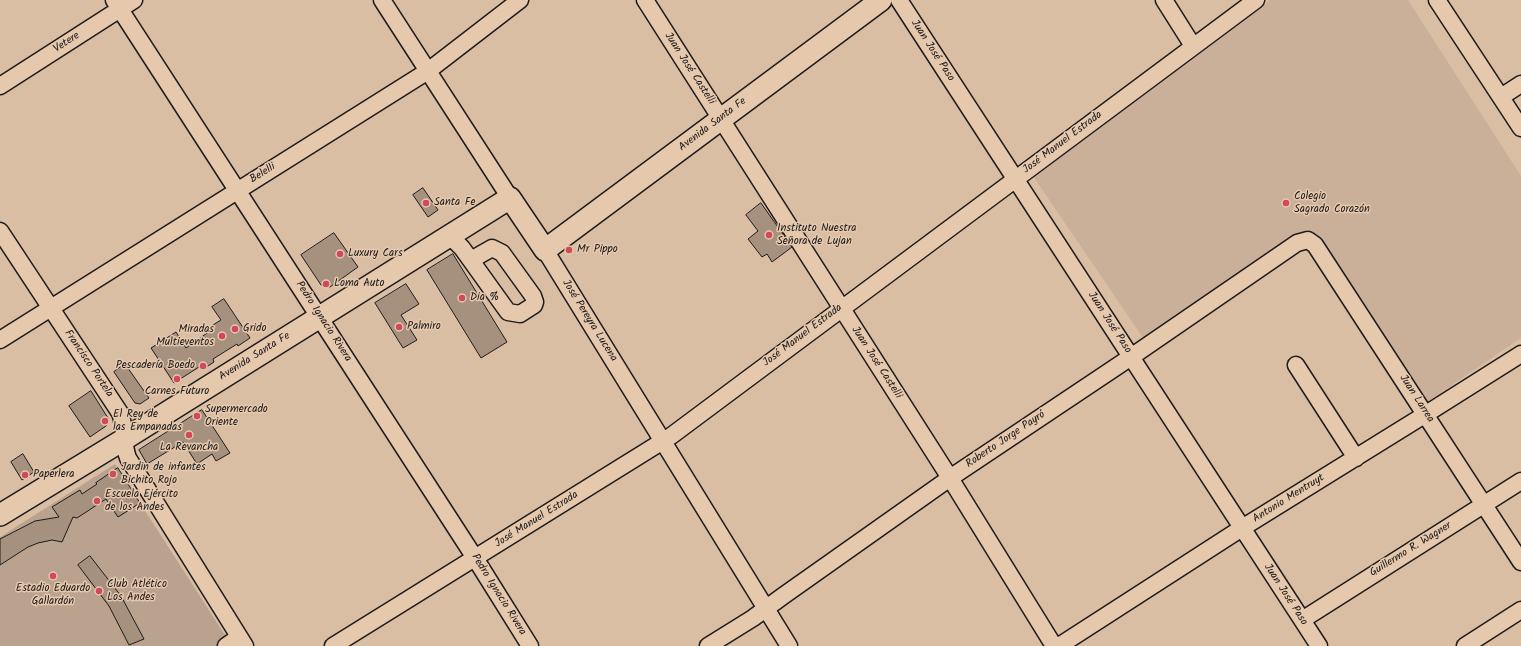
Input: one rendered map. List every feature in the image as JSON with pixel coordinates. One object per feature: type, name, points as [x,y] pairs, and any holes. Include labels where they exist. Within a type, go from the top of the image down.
[{"type":"main road","name":"Avenida Santa Fe","points":[[545,250],[881,0]]},
{"type":"main road","name":"Avenida Santa Fe","points":[[0,515],[123,440],[510,198]]},
{"type":"main road","name":"José Pereyra Lucena","points":[[510,198],[545,250]]},
{"type":"street","name":"Vetere","points":[[0,86],[117,5],[134,0]]},
{"type":"street","name":"José Pereyra Lucena","points":[[382,0],[510,198]]},
{"type":"street","name":"Belelli","points":[[0,340],[428,71],[520,0]]},
{"type":"street","name":"Juan José Castelli","points":[[645,0],[950,478],[1054,646]]},
{"type":"street","name":"Juan José Paso","points":[[899,0],[1319,646]]},
{"type":"street","points":[[1164,0],[1194,46]]},
{"type":"street","name":"José Manuel Estrada","points":[[333,646],[662,441],[1256,0]]},
{"type":"street","points":[[1437,0],[1521,128]]},
{"type":"street","name":"Pedro Ignacio Rivera","points":[[117,5],[320,317],[530,646]]},
{"type":"street","points":[[1501,97],[1521,84]]},
{"type":"street","name":"Francisco Portela","points":[[0,231],[120,413],[123,420],[123,440],[128,458],[242,642]]},
{"type":"street","points":[[450,236],[471,260]]},
{"type":"street","name":"Roberto Jorge Payró","points":[[708,646],[766,609],[950,478],[1131,357],[1297,243],[1308,240]]},
{"type":"street","name":"Juan Larrea","points":[[1308,240],[1316,245],[1521,562]]},
{"type":"street","name":"José Pereyra Lucena","points":[[545,250],[789,646]]},
{"type":"street","name":"Antonio Mentruyt","points":[[1059,646],[1242,528],[1521,354]]},
{"type":"street","points":[[1296,365],[1356,458]]},
{"type":"street","name":"Guillermo R. Wagner","points":[[1302,620],[1521,481]]},
{"type":"street","points":[[1465,646],[1521,610]]},
{"type":"street","points":[[226,646],[242,642]]},
{"type":"shaded area","name":"Colegio Sagrado Corazón","points":[[1270,0],[1408,0],[1521,176],[1521,338],[1427,402],[1308,229],[1143,338],[1033,176]]},
{"type":"shaded area","name":"Club Atlético Los Andes","points":[[115,464],[232,646],[0,646],[0,537]]},
{"type":"building","name":"Santa Fe","points":[[423,188],[438,210],[428,217],[413,195]]},
{"type":"building","name":"Instituto Nuestra Señora de Lujan","points":[[761,203],[792,247],[772,262],[767,254],[762,257],[748,239],[758,231],[746,215]]},
{"type":"building","points":[[334,233],[358,267],[330,287],[321,285],[301,255]]},
{"type":"building","name":"Dia %","points":[[453,254],[507,342],[481,358],[427,270]]},
{"type":"building","name":"Palmiro","points":[[406,284],[419,304],[401,315],[417,340],[403,348],[375,303]]},
{"type":"building","points":[[224,299],[250,338],[213,359],[214,362],[202,370],[199,367],[174,383],[151,348],[176,332],[186,348],[210,331],[208,328],[221,320],[212,307]]},
{"type":"building","points":[[125,364],[149,398],[140,404],[135,403],[114,372]]},
{"type":"building","points":[[91,391],[108,418],[106,426],[90,437],[69,406]]},
{"type":"building","points":[[202,410],[230,453],[216,461],[212,454],[197,464],[183,442],[147,464],[139,450]]},
{"type":"building","points":[[23,454],[34,472],[22,480],[11,462]]},
{"type":"building","points":[[118,468],[140,503],[118,517],[106,499],[77,518],[73,517],[62,542],[52,540],[38,543],[28,547],[0,565],[0,539],[35,521],[59,517],[52,507],[80,490],[82,494]]},
{"type":"building","points":[[90,556],[121,596],[144,639],[129,645],[109,606],[78,565]]},
{"type":"place","name":"Santa Fe","points":[[426,203]]},
{"type":"place","name":"Colegio Sagrado Corazón","points":[[1286,203]]},
{"type":"place","name":"Instituto Nuestra Señora de Lujan","points":[[769,235]]},
{"type":"place","name":"Mr Pippo","points":[[569,250]]},
{"type":"place","name":"Luxury Cars","points":[[340,254]]},
{"type":"place","name":"Loma Auto","points":[[326,284]]},
{"type":"place","name":"Dia %","points":[[462,298]]},
{"type":"place","name":"Palmiro","points":[[399,327]]},
{"type":"place","name":"Grido","points":[[235,329]]},
{"type":"place","name":"Miradas Multieventos","points":[[222,336]]},
{"type":"place","name":"Pescadería Boedo","points":[[203,366]]},
{"type":"place","name":"Carnes Futuro","points":[[177,379]]},
{"type":"place","name":"Supermercado Oriente","points":[[197,416]]},
{"type":"place","name":"El Rey de las Empanadas","points":[[105,421]]},
{"type":"place","name":"La Revancha","points":[[189,435]]},
{"type":"place","name":"Jardin de infantes Bichito Rojo","points":[[113,474]]},
{"type":"place","name":"Paperlera","points":[[25,475]]},
{"type":"place","name":"Escuela Ejército de los Andes","points":[[97,501]]},
{"type":"place","name":"Estadio Eduardo Gallardón","points":[[53,576]]},
{"type":"place","name":"Club Atlético Los Andes","points":[[99,591]]}]
